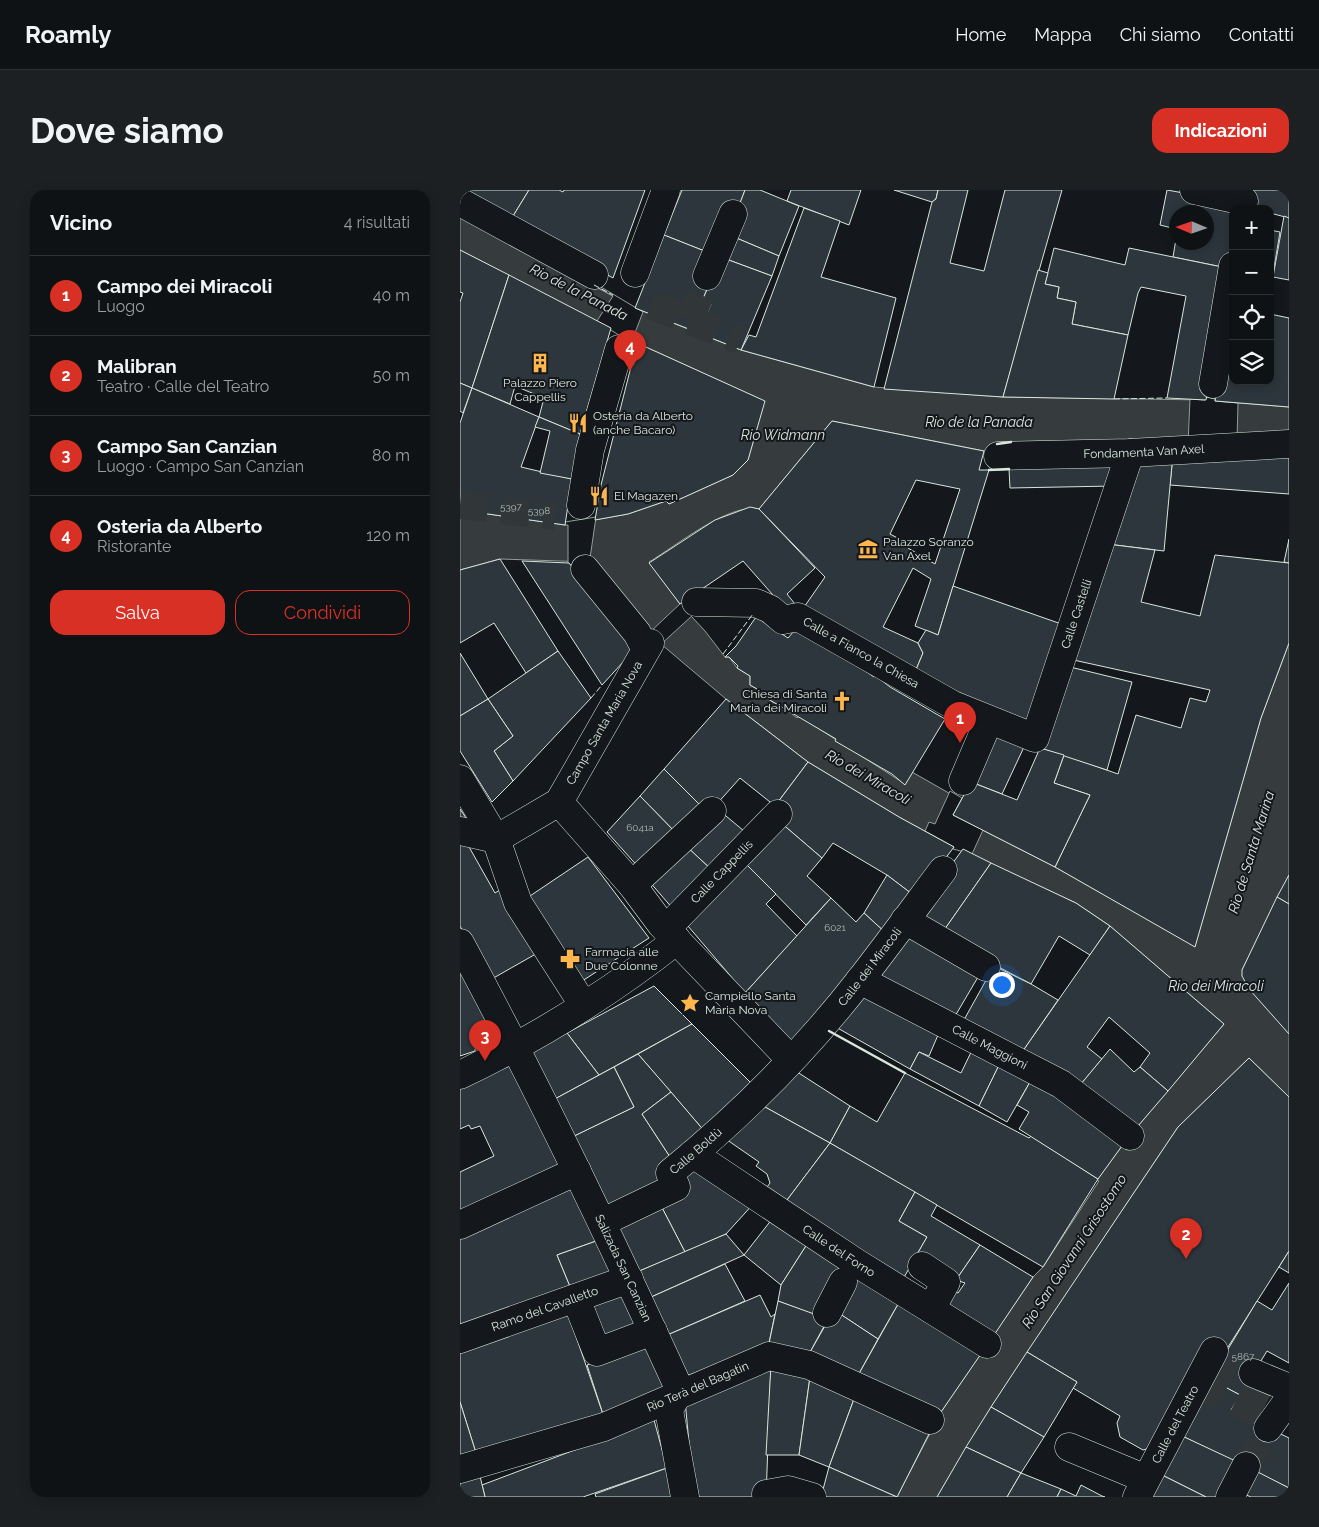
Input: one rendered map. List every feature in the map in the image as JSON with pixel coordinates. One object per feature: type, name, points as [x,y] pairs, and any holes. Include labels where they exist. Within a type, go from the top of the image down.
[{"type":"street","points":[[635,273],[666,190]]},
{"type":"street","points":[[1194,190],[1244,200]]},
{"type":"street","points":[[460,202],[594,275]]},
{"type":"street","points":[[707,276],[733,214]]},
{"type":"street","points":[[1213,384],[1229,290]]},
{"type":"street","points":[[581,505],[590,450],[619,349]]},
{"type":"street","name":"Fondamenta Van Axel","points":[[998,456],[1130,453],[1289,444]]},
{"type":"street","name":"Calle Castelli","points":[[994,722],[1035,738],[1130,453]]},
{"type":"street","name":"Campo Santa Maria Nova","points":[[559,802],[648,646],[585,568]]},
{"type":"street","name":"Calle a Fianco la Chiesa","points":[[696,602],[756,603],[770,609],[783,620],[798,617],[953,705],[994,722]]},
{"type":"street","points":[[963,782],[994,722]]},
{"type":"street","points":[[460,779],[496,838],[518,903],[584,1006]]},
{"type":"street","points":[[460,831],[496,838],[559,802],[632,885],[671,934],[790,1060]]},
{"type":"street","points":[[632,885],[712,811]]},
{"type":"street","name":"Calle Cappellis","points":[[671,934],[778,814]]},
{"type":"street","name":"Calle dei Miracoli","points":[[790,1060],[860,980],[943,870]]},
{"type":"street","points":[[905,920],[986,967]]},
{"type":"street","points":[[460,1075],[512,1050],[638,970],[671,934]]},
{"type":"street","name":"Salizada San Canzian","points":[[460,943],[512,1050],[603,1222],[677,1384],[677,1395],[669,1410],[685,1497]]},
{"type":"street","name":"Calle Maggioni","points":[[860,980],[1061,1084],[1121,1129]]},
{"type":"street","name":"Calle Boldù","points":[[603,1222],[676,1187],[670,1173],[693,1154],[790,1060]]},
{"type":"street","name":"Calle del Forno","points":[[693,1154],[851,1270],[931,1309],[987,1344]]},
{"type":"street","points":[[460,1225],[577,1171]]},
{"type":"street","points":[[922,1266],[946,1282],[931,1309]]},
{"type":"street","points":[[826,1313],[851,1270]]},
{"type":"street","name":"Ramo del Cavalletto","points":[[460,1339],[629,1279]]},
{"type":"street","points":[[580,1309],[597,1352],[653,1331]]},
{"type":"street","name":"Calle del Teatro","points":[[1141,1488],[1214,1351]]},
{"type":"street","name":"Rio Terà del Bagatin","points":[[460,1469],[604,1427],[769,1356],[810,1366],[930,1420]]},
{"type":"street","points":[[1253,1373],[1289,1388]]},
{"type":"street","points":[[1268,1428],[1289,1399]]},
{"type":"street","points":[[1069,1447],[1141,1488]]},
{"type":"street","points":[[1230,1497],[1246,1466]]},
{"type":"street","points":[[766,1494],[788,1490],[812,1497]]},
{"type":"water","points":[[460,214],[635,308],[741,350],[874,387],[1003,397],[1206,400],[1289,407],[1289,437],[1001,442],[984,451],[832,421],[759,509],[733,512],[718,519],[649,562],[680,604],[705,631],[725,657],[729,657],[737,668],[750,676],[750,685],[759,690],[758,693],[771,699],[771,701],[783,707],[797,718],[799,716],[905,784],[912,772],[961,800],[953,815],[1055,867],[1195,946],[1261,718],[1289,643],[1289,875],[1242,970],[1289,1034],[1289,1097],[1249,1058],[1178,1127],[991,1407],[937,1497],[897,1497],[941,1412],[1033,1277],[1043,1267],[1099,1181],[1097,1180],[1127,1139],[1224,1024],[1110,926],[1076,903],[954,847],[899,817],[808,762],[726,699],[661,644],[590,562],[500,559],[460,570],[460,510],[565,525],[628,514],[666,501],[669,504],[733,475],[748,460],[764,401],[637,343],[460,250]]},
{"type":"pier","points":[[591,281],[643,312],[631,343],[597,321],[613,296],[590,283]]},
{"type":"pier","points":[[1206,397],[1215,399],[1215,401],[1238,403],[1237,441],[1188,444],[1190,399],[1205,400]]},
{"type":"pier","points":[[596,517],[589,565],[571,565],[568,563],[568,525],[565,525],[565,522]]},
{"type":"pier","points":[[682,602],[694,614],[659,646],[648,634]]},
{"type":"pier","points":[[950,791],[962,798],[953,815],[983,830],[972,854],[953,849],[954,847],[925,831],[929,822],[935,824]]},
{"type":"building","points":[[460,190],[529,190],[510,221]]},
{"type":"building","points":[[529,190],[559,190],[563,192],[564,190],[645,190],[613,278],[510,221]]},
{"type":"building","points":[[682,190],[745,190],[737,211],[712,254],[664,235]]},
{"type":"building","points":[[745,190],[760,190],[799,206],[779,256],[734,237],[737,211]]},
{"type":"building","points":[[791,190],[861,190],[849,225],[787,201]]},
{"type":"building","points":[[894,190],[938,190],[936,199],[932,202]]},
{"type":"building","points":[[938,190],[968,190],[950,263],[984,271],[1005,190],[1062,190],[1003,397],[884,389],[932,202],[936,199]]},
{"type":"building","points":[[1167,190],[1195,195],[1229,208],[1229,257],[1227,268],[1173,257],[1174,250],[1214,250],[1214,205],[1169,205],[1169,227],[1160,225]]},
{"type":"building","points":[[1253,190],[1289,190],[1289,218],[1274,214],[1274,205],[1250,205]]},
{"type":"building","points":[[804,208],[840,221],[821,277],[896,298],[874,387],[741,350],[749,335],[756,337]]},
{"type":"building","points":[[1284,216],[1289,218],[1289,280],[1274,277]]},
{"type":"building","points":[[1274,231],[1280,232],[1274,268]]},
{"type":"building","points":[[664,235],[712,254],[712,278],[702,301],[711,304],[699,333],[635,308]]},
{"type":"building","points":[[734,237],[779,256],[772,276],[726,259]]},
{"type":"building","points":[[1054,248],[1125,265],[1129,248],[1227,268],[1206,400],[1167,398],[1186,296],[1141,287],[1128,335],[1072,324],[1076,302],[1057,298],[1059,287],[1045,284]]},
{"type":"building","points":[[460,250],[509,275],[472,388],[460,383],[460,302],[463,293],[460,292]]},
{"type":"building","points":[[726,259],[772,276],[741,350],[699,333],[711,304],[702,301],[712,278]]},
{"type":"building","points":[[1038,270],[1048,273],[1045,284],[1059,287],[1057,298],[1076,302],[1072,324],[1128,335],[1114,399],[1003,397]]},
{"type":"building","name":"Palazzo Piero Cappellis","points":[[509,275],[611,328],[580,434],[539,417],[544,398],[515,386],[510,404],[472,388]]},
{"type":"building","points":[[1229,315],[1229,385],[1274,385],[1274,315],[1289,318],[1289,407],[1215,401]]},
{"type":"building","points":[[637,343],[765,401],[748,460],[733,475],[669,504],[666,501],[628,514],[595,520],[601,485]]},
{"type":"building","points":[[460,383],[472,388],[463,413],[460,411]]},
{"type":"building","points":[[472,388],[539,417],[521,467],[572,479],[565,525],[460,510],[460,423]]},
{"type":"building","points":[[539,417],[580,434],[572,479],[540,473],[550,431],[535,427]]},
{"type":"building","points":[[832,421],[984,451],[979,470],[989,470],[938,635],[915,626],[931,579],[913,568],[883,627],[918,643],[923,653],[915,672],[802,610],[825,577],[759,509]],"holes":[[[916,480],[960,489],[935,564],[908,548],[909,544],[890,534]]]},
{"type":"building","points":[[1289,451],[1289,494],[1170,485],[1173,454]]},
{"type":"building","points":[[1173,454],[1164,551],[1107,544],[1132,461]]},
{"type":"building","points":[[1119,464],[1113,486],[1010,488],[1009,469]]},
{"type":"building","points":[[750,507],[759,509],[815,568],[787,594],[795,604],[787,611],[743,561],[680,604],[649,563],[715,520]]},
{"type":"building","points":[[1289,539],[1289,563],[1284,562]]},
{"type":"building","points":[[1107,544],[1155,550],[1141,602],[1200,616],[1215,555],[1289,563],[1289,643],[1261,718],[1195,947],[1055,867],[1090,795],[1054,783],[1064,755],[1118,774],[1136,715],[1181,728],[1190,698],[1206,702],[1210,690],[1069,659]]},
{"type":"building","points":[[500,559],[558,651],[526,673],[494,623],[460,643],[460,570]]},
{"type":"building","points":[[522,561],[569,563],[636,648],[602,685]]},
{"type":"building","points":[[953,586],[1067,626],[1033,727],[915,672],[923,653],[918,643],[926,630],[938,635]]},
{"type":"building","name":"Chiesa di Santa Maria dei Miracoli","points":[[756,617],[788,638],[795,630],[851,661],[874,677],[875,675],[890,687],[945,719],[905,785],[892,774],[758,693],[759,690],[750,685],[750,676],[737,668],[738,666],[729,657],[725,657],[736,646]]},
{"type":"building","points":[[558,651],[591,698],[513,781],[494,751],[513,736],[488,699]]},
{"type":"building","points":[[460,653],[488,699],[460,716]]},
{"type":"building","points":[[1066,666],[1132,682],[1107,770],[1040,748]]},
{"type":"building","points":[[488,699],[513,736],[494,751],[513,781],[492,802],[460,751],[460,716]]},
{"type":"building","points":[[726,699],[808,762],[775,806],[740,778],[715,806],[703,808],[664,769]]},
{"type":"building","points":[[994,734],[1024,747],[1002,794],[971,782]]},
{"type":"building","points":[[1040,748],[1064,755],[1054,783],[1090,795],[1055,867],[953,815],[971,782],[1017,800]]},
{"type":"building","points":[[808,762],[899,817],[954,847],[916,897],[887,875],[833,843],[822,858],[780,822],[775,806]]},
{"type":"building","points":[[664,769],[703,808],[677,834],[640,796]]},
{"type":"building","points":[[640,796],[677,834],[640,869],[607,832]]},
{"type":"building","points":[[460,809],[466,818],[460,821]]},
{"type":"building","points":[[720,811],[750,836],[714,872],[685,845]]},
{"type":"building","points":[[780,822],[822,858],[807,876],[831,898],[806,925],[742,860]]},
{"type":"building","points":[[464,838],[495,893],[503,888],[541,951],[490,980],[460,926],[460,841]]},
{"type":"building","points":[[685,845],[714,872],[674,910],[648,880]]},
{"type":"building","points":[[963,849],[991,863],[940,936],[911,920]]},
{"type":"building","points":[[588,857],[649,938],[579,983],[521,902]]},
{"type":"building","points":[[742,860],[776,894],[766,904],[797,936],[745,993],[682,919]]},
{"type":"building","points":[[991,863],[1076,903],[1110,926],[1090,955],[1059,936],[1031,984],[940,936]]},
{"type":"building","points":[[887,875],[916,897],[888,935],[864,913]]},
{"type":"building","points":[[1289,875],[1289,904],[1277,897]]},
{"type":"building","points":[[1277,897],[1289,904],[1289,1034],[1249,989],[1242,976],[1242,970]]},
{"type":"building","points":[[831,898],[856,922],[864,913],[888,935],[795,1046],[745,993]]},
{"type":"building","points":[[1110,926],[1224,1024],[1168,1091],[1140,1067],[1150,1053],[1109,1017],[1087,1047],[1102,1059],[1076,1090],[1020,1055]]},
{"type":"building","points":[[905,927],[981,972],[951,1023],[867,979]]},
{"type":"building","points":[[460,961],[504,1037],[496,1042],[494,1039],[475,1049],[475,1051],[460,1056]]},
{"type":"building","points":[[994,966],[1058,1000],[1020,1055],[960,1027]]},
{"type":"building","points":[[654,986],[692,1024],[599,1075],[567,1033]]},
{"type":"building","points":[[861,986],[941,1028],[929,1056],[919,1052],[910,1069],[834,1026]]},
{"type":"building","points":[[692,1024],[756,1088],[706,1133],[638,1054]]},
{"type":"building","points":[[567,1033],[599,1075],[553,1100],[529,1053]]},
{"type":"building","points":[[975,1044],[1003,1057],[979,1106],[910,1069],[919,1052],[961,1073]]},
{"type":"building","points":[[1110,1049],[1134,1072],[1140,1067],[1168,1091],[1132,1133],[1076,1090]]},
{"type":"building","points":[[638,1054],[671,1092],[642,1114],[674,1163],[672,1184],[609,1213],[572,1137],[634,1107],[614,1067]]},
{"type":"building","points":[[1003,1057],[1034,1075],[1007,1122],[979,1106]]},
{"type":"building","points":[[1249,1058],[1289,1097],[1289,1251],[1228,1347],[1222,1343],[1157,1446],[1143,1450],[1120,1437],[1117,1423],[1120,1416],[1073,1388],[1077,1382],[1027,1352],[1178,1127]]},
{"type":"building","points":[[512,1065],[565,1170],[460,1221],[460,1172],[494,1156],[480,1126],[471,1129],[469,1125],[460,1129],[460,1087]]},
{"type":"building","points":[[614,1067],[634,1107],[572,1137],[553,1100]]},
{"type":"building","points":[[791,1068],[850,1106],[830,1143],[756,1102]]},
{"type":"building","points":[[905,1073],[1029,1138],[1031,1136],[1098,1179],[1043,1267],[830,1143],[850,1106],[877,1122]]},
{"type":"building","points":[[1034,1075],[1127,1139],[1098,1179],[1019,1129],[1029,1112],[1017,1105]]},
{"type":"building","points":[[671,1092],[706,1133],[674,1163],[642,1114]]},
{"type":"building","points":[[756,1102],[830,1143],[781,1208],[762,1194],[770,1183],[767,1174],[756,1166],[759,1162],[720,1135]]},
{"type":"building","points":[[830,1143],[915,1192],[899,1221],[927,1237],[899,1286],[781,1208]]},
{"type":"building","points":[[694,1161],[755,1202],[726,1234],[685,1252],[658,1200]]},
{"type":"building","points":[[569,1178],[599,1240],[557,1255],[574,1296],[460,1325],[460,1231]]},
{"type":"building","points":[[915,1192],[937,1205],[931,1216],[980,1245],[956,1280],[916,1256],[927,1237],[899,1221]]},
{"type":"building","points":[[658,1200],[685,1252],[637,1272],[613,1222]]},
{"type":"building","points":[[776,1214],[811,1238],[781,1285],[744,1255]]},
{"type":"building","points":[[726,1234],[744,1255],[649,1298],[637,1272]]},
{"type":"building","points":[[811,1238],[856,1268],[818,1316],[778,1301],[781,1285]]},
{"type":"building","points":[[599,1240],[616,1280],[574,1296],[557,1255]]},
{"type":"building","points":[[980,1245],[1033,1277],[990,1341],[938,1309],[949,1290],[958,1293],[965,1283],[956,1280]]},
{"type":"building","points":[[1289,1251],[1289,1273],[1279,1267]]},
{"type":"building","points":[[725,1264],[745,1301],[665,1336],[649,1298]]},
{"type":"building","points":[[856,1268],[901,1299],[878,1339],[834,1310]]},
{"type":"building","points":[[1289,1283],[1289,1363],[1267,1351],[1240,1395],[1210,1379],[1257,1301],[1272,1310]]},
{"type":"building","points":[[622,1285],[641,1329],[607,1342],[590,1299]]},
{"type":"building","points":[[760,1295],[771,1317],[775,1314],[768,1348],[753,1351],[684,1377],[665,1336]]},
{"type":"building","points":[[901,1299],[985,1348],[941,1412],[857,1377]]},
{"type":"building","points":[[778,1301],[828,1319],[809,1354],[768,1348]]},
{"type":"building","points":[[565,1305],[604,1417],[476,1453],[460,1402],[460,1344]]},
{"type":"building","points":[[834,1310],[878,1339],[857,1377],[809,1354]]},
{"type":"building","points":[[647,1340],[670,1391],[604,1417],[587,1365]]},
{"type":"building","points":[[1027,1352],[1077,1382],[1044,1437],[991,1407]]},
{"type":"building","points":[[771,1364],[766,1497],[694,1497],[685,1400]]},
{"type":"building","points":[[771,1364],[810,1377],[799,1455],[766,1455]]},
{"type":"building","points":[[810,1377],[854,1399],[829,1467],[799,1455]]},
{"type":"building","points":[[1210,1379],[1240,1395],[1231,1410],[1289,1438],[1289,1488],[1180,1435]]},
{"type":"building","points":[[854,1399],[929,1434],[897,1497],[829,1467]]},
{"type":"building","points":[[460,1402],[476,1453],[460,1458]]},
{"type":"building","points":[[991,1407],[1044,1437],[1021,1473],[966,1447]]},
{"type":"building","points":[[654,1420],[667,1468],[583,1497],[485,1497],[482,1485]]},
{"type":"building","points":[[1180,1435],[1242,1464],[1224,1497],[1206,1497],[1158,1473]]},
{"type":"building","points":[[966,1447],[1021,1473],[1007,1497],[937,1497]]},
{"type":"building","points":[[829,1467],[897,1497],[821,1497]]},
{"type":"building","points":[[667,1468],[673,1497],[596,1497],[595,1494]]},
{"type":"building","points":[[1250,1468],[1289,1488],[1289,1497],[1251,1497],[1239,1492]]},
{"type":"building","points":[[479,1472],[485,1497],[460,1497],[460,1478]]},
{"type":"building","points":[[1021,1473],[1061,1489],[1057,1497],[1007,1497]]},
{"type":"building","points":[[1158,1473],[1206,1497],[1145,1497]]},
{"type":"building","points":[[1081,1485],[1105,1497],[1057,1497],[1061,1489],[1076,1496]]},
{"type":"tunnel","points":[[690,321],[707,276]]},
{"type":"tunnel","points":[[651,305],[740,340]]},
{"type":"tunnel","points":[[460,505],[555,516]]},
{"type":"tunnel","points":[[1208,1364],[1284,1405]]},
{"type":"tunnel","points":[[1197,1384],[1272,1421]]},
{"type":"tunnel","points":[[1246,1466],[1268,1428]]},
{"type":"fence","points":[[594,285],[613,295]]},
{"type":"fence","points":[[1114,399],[1167,398]]},
{"type":"fence","points":[[723,654],[753,614]]},
{"type":"fence","points":[[591,698],[602,685]]},
{"type":"wall","points":[[997,444],[1011,442]]},
{"type":"wall","points":[[989,470],[1009,469]]},
{"type":"wall","points":[[829,1031],[905,1073]]},
{"type":"place","name":"Palazzo Piero Cappellis","points":[[540,363]]},
{"type":"place","name":"Osteria da Alberto","points":[[630,371]]},
{"type":"place","name":"Osteria da Alberto (anche Bacaro)","points":[[578,423]]},
{"type":"place","name":"El Magazen","points":[[599,496]]},
{"type":"place","name":"Palazzo Soranzo Van Axel","points":[[868,549]]},
{"type":"place","name":"Chiesa di Santa Maria dei Miracoli","points":[[842,701]]},
{"type":"place","name":"Campo dei Miracoli","points":[[960,743]]},
{"type":"place","name":"Farmacia alle Due Colonne","points":[[570,959]]},
{"type":"place","name":"Campiello Santa Maria Nova","points":[[690,1003]]},
{"type":"place","name":"Campo San Canzian","points":[[485,1061]]},
{"type":"place","name":"Malibran","points":[[1186,1259]]},
{"type":"water label","name":"Rio de la Panada","points":[[579,292]]},
{"type":"water label","name":"Rio de la Panada","points":[[979,422]]},
{"type":"water label","name":"Rio Widmann","points":[[783,435]]},
{"type":"water label","name":"Rio dei Miracoli","points":[[868,777]]},
{"type":"water label","name":"Rio de Santa Marina","points":[[1251,852]]},
{"type":"water label","name":"Rio dei Miracoli","points":[[1216,986]]},
{"type":"water label","name":"Rio San Giovanni Grisostomo","points":[[1074,1251]]}]
